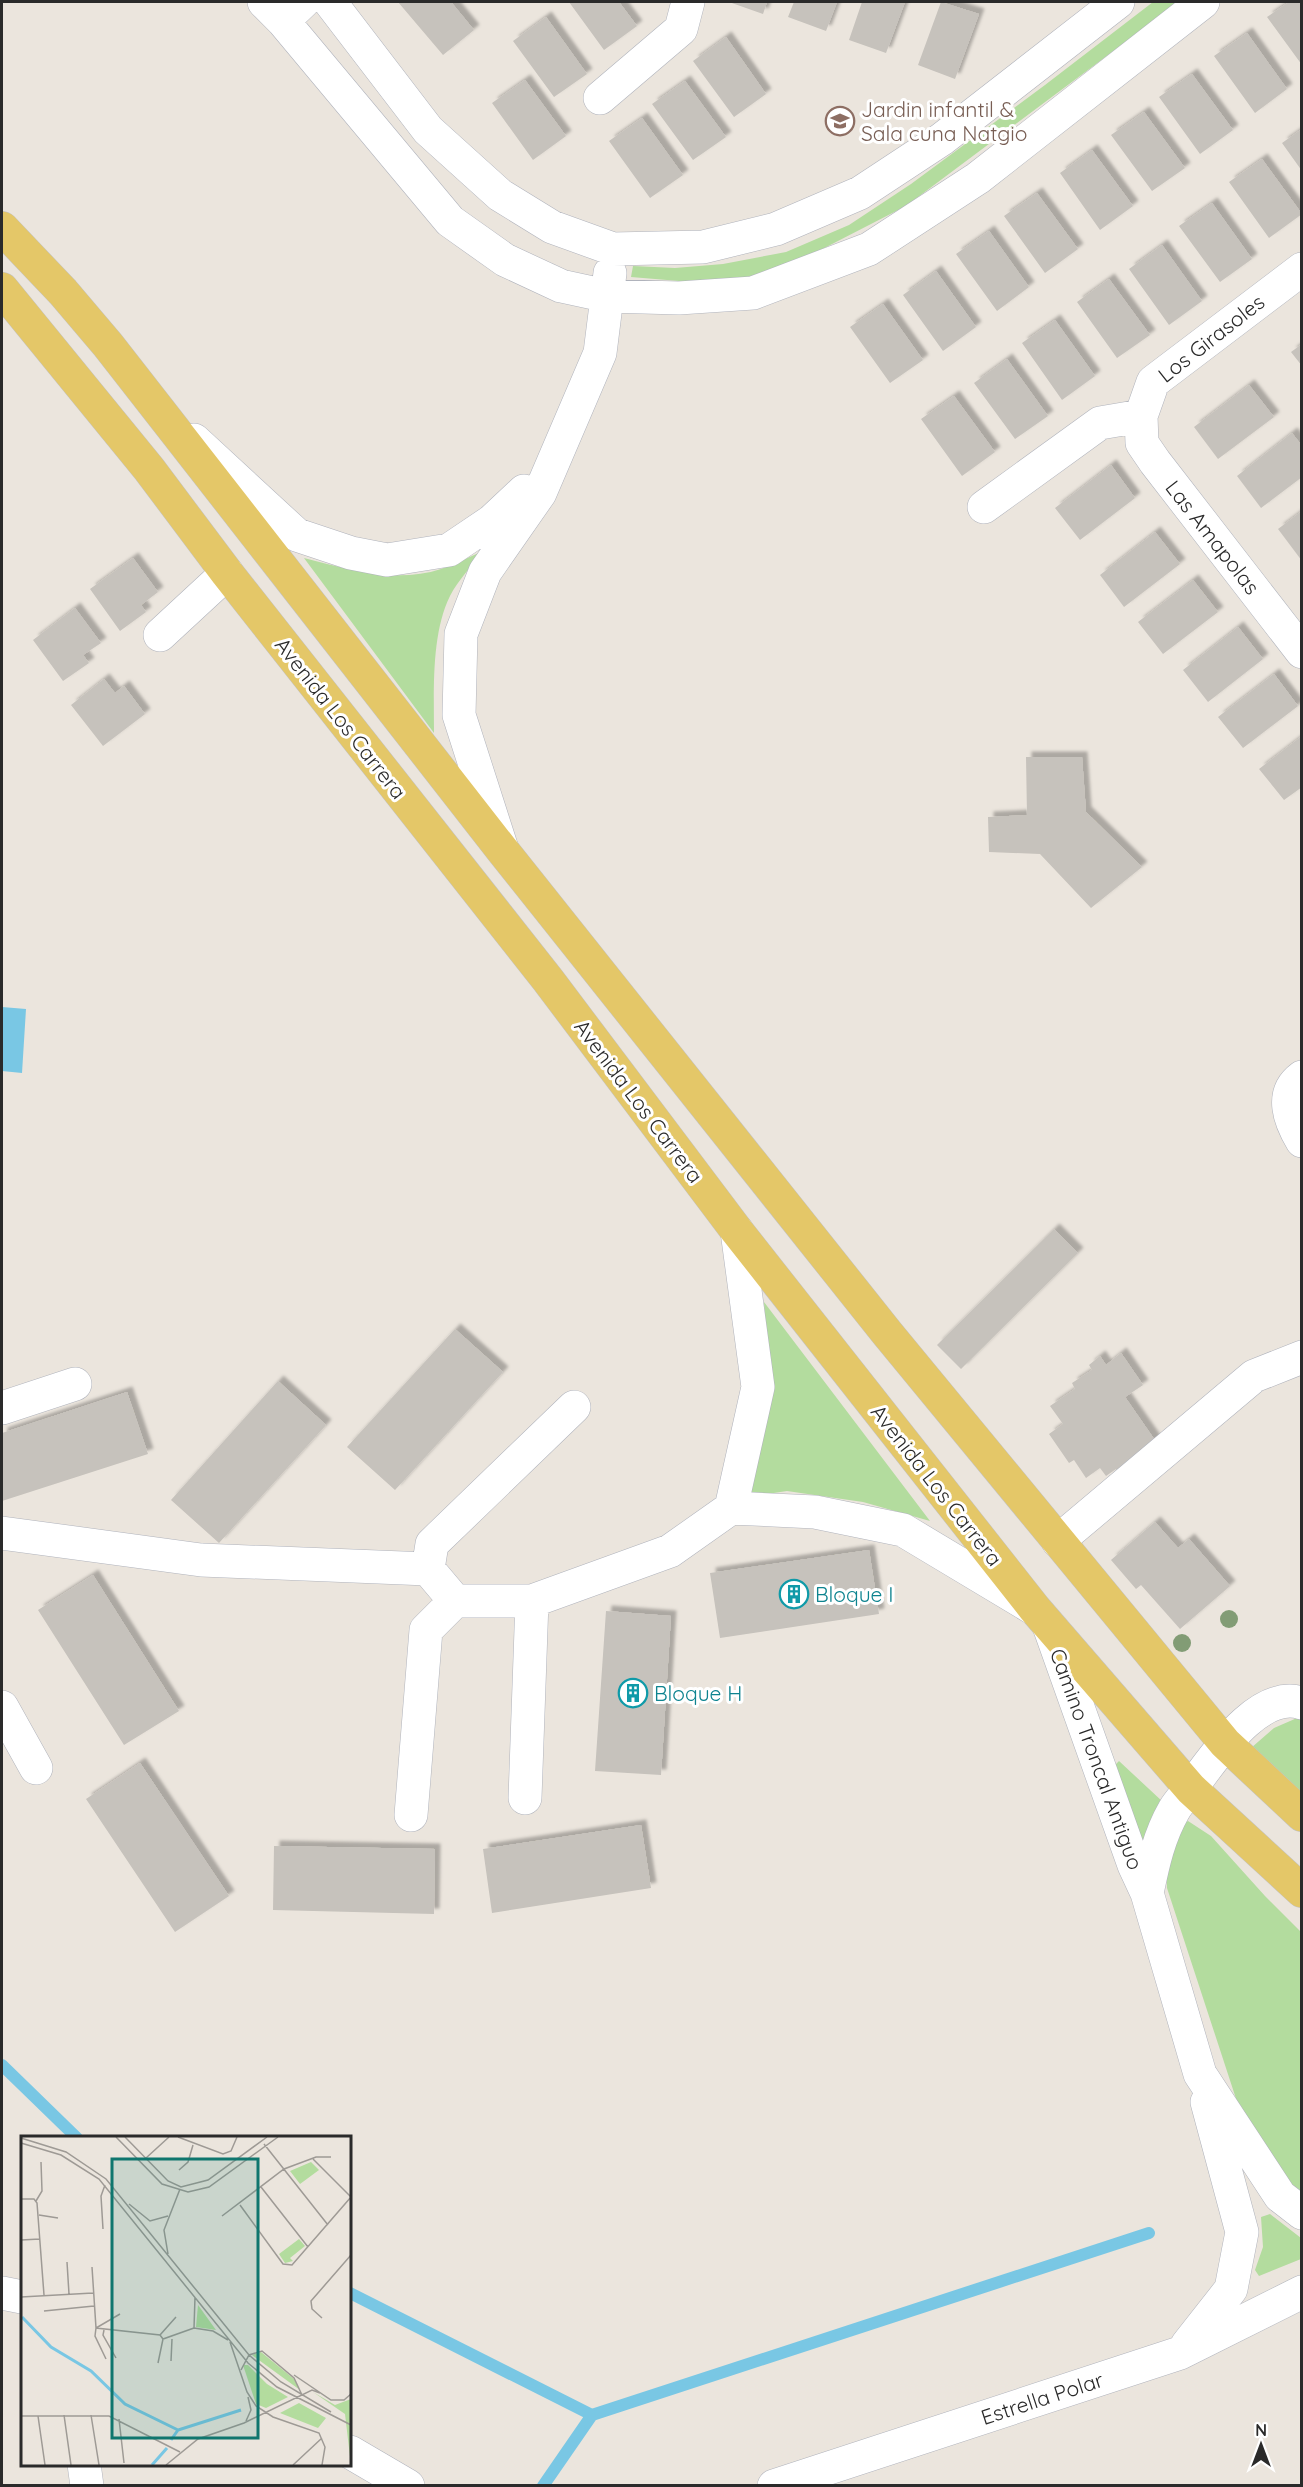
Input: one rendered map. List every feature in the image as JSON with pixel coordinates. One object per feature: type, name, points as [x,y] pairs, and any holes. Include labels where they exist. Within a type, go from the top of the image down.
[{"type":"main road","points":[[2,228],[63,292],[150,400],[503,850],[887,1333],[1224,1743],[1302,1815]]},
{"type":"main road","name":"Avenida Los Carrera","points":[[2,289],[149,469],[227,573],[548,980],[737,1231],[1042,1617],[1191,1789],[1302,1891]]},
{"type":"street","points":[[330,2],[428,130],[500,195],[552,227],[614,249],[703,247],[776,229],[860,193],[942,139],[1118,2]]},
{"type":"street","points":[[600,98],[681,29],[688,2]]},
{"type":"street","points":[[283,8],[450,221],[505,260],[561,286],[608,296],[679,298],[753,293],[869,249],[978,178],[1203,2]]},
{"type":"street","points":[[503,850],[459,715],[461,634],[485,572],[540,493],[600,353],[614,249]]},
{"type":"street","name":"Los Girasoles","points":[[1141,416],[1153,382],[1302,269]]},
{"type":"street","points":[[150,400],[297,535],[351,553],[387,560],[449,550],[492,521],[552,465]]},
{"type":"street","points":[[984,507],[1100,423],[1141,416]]},
{"type":"street","name":"Las Amapolas","points":[[1141,416],[1142,443],[1302,652]]},
{"type":"street","points":[[160,634],[227,573]]},
{"type":"street","points":[[1302,1077],[1294,1083],[1288,1103],[1290,1120],[1302,1141]]},
{"type":"street","points":[[731,1508],[758,1387],[737,1231]]},
{"type":"street","points":[[1058,1541],[1254,1376],[1302,1357]]},
{"type":"street","points":[[2,1407],[75,1384]]},
{"type":"street","points":[[454,1601],[428,1569],[432,1544],[574,1407]]},
{"type":"street","points":[[411,1815],[426,1630],[454,1601],[532,1601],[670,1551],[731,1508],[815,1512],[903,1530],[1042,1617]]},
{"type":"street","points":[[2,1533],[201,1560],[428,1569]]},
{"type":"street","points":[[525,1798],[532,1601]]},
{"type":"street","name":"Camino Troncal Antiguo","points":[[1042,1617],[1134,1865],[1147,1893],[1200,2074],[1280,2196],[1302,2213]]},
{"type":"street","name":"Camino Troncal Antiguo","points":[[1147,1893],[1157,1847],[1175,1808],[1224,1743],[1263,1708],[1290,1699],[1302,1703]]},
{"type":"street","points":[[2,1707],[36,1768]]},
{"type":"street","points":[[1180,2354],[1231,2289],[1242,2232],[1200,2074]]},
{"type":"street","name":"Estrella Polar","points":[[774,2486],[1180,2354],[1302,2292]]},
{"type":"street","points":[[2,2293],[21,2298]]},
{"type":"street","points":[[351,2453],[408,2486]]},
{"type":"street","points":[[84,2466],[87,2486]]},
{"type":"green space","points":[[1153,2],[1179,2],[906,206],[801,260],[748,278],[691,282],[631,277],[633,266],[675,268],[723,264],[786,252],[849,225],[911,184]]},
{"type":"green space","points":[[483,551],[453,590],[439,628],[434,681],[434,733],[304,558],[372,573],[407,575],[441,569]]},
{"type":"green space","points":[[764,1302],[930,1521],[863,1502],[787,1491],[748,1497],[767,1362]]},
{"type":"green space","points":[[1301,1718],[1301,1795],[1251,1748],[1274,1728]]},
{"type":"green space","points":[[1119,1761],[1163,1802],[1147,1842],[1140,1843],[1113,1767]]},
{"type":"green space","points":[[1188,1821],[1211,1836],[1301,1932],[1301,2196],[1282,2184],[1243,2120],[1167,1888],[1165,1851],[1170,1832]]},
{"type":"green space","points":[[1270,2214],[1301,2238],[1301,2259],[1259,2276],[1255,2270],[1263,2247],[1261,2217]]},
{"type":"water","points":[[2,1007],[26,1009],[22,1073],[2,1071]]},
{"type":"building","points":[[398,2],[451,2],[474,30],[443,55]]},
{"type":"building","points":[[569,2],[619,2],[637,26],[604,50]]},
{"type":"building","points":[[729,2],[767,2],[763,14]]},
{"type":"building","points":[[794,2],[837,2],[826,31],[788,17]]},
{"type":"building","points":[[862,2],[905,2],[886,53],[849,40]]},
{"type":"building","points":[[941,2],[979,14],[955,79],[918,65]]},
{"type":"building","points":[[1289,2],[1302,2],[1302,65],[1267,17]]},
{"type":"building","points":[[546,17],[587,74],[554,97],[513,41]]},
{"type":"building","points":[[1247,33],[1287,89],[1255,113],[1214,56]]},
{"type":"building","points":[[726,37],[766,94],[734,117],[693,61]]},
{"type":"building","points":[[1192,74],[1233,130],[1200,154],[1159,97]]},
{"type":"building","points":[[525,80],[566,136],[533,160],[492,103]]},
{"type":"building","points":[[685,81],[726,137],[693,160],[652,104]]},
{"type":"building","points":[[1144,112],[1185,168],[1152,191],[1111,135]]},
{"type":"building","points":[[642,118],[683,175],[650,198],[609,141]]},
{"type":"building","points":[[1302,129],[1302,171],[1282,143]]},
{"type":"building","points":[[1092,150],[1133,206],[1100,230],[1060,173]]},
{"type":"building","points":[[1262,159],[1302,214],[1269,238],[1229,182]]},
{"type":"building","points":[[1037,193],[1078,249],[1045,273],[1004,216]]},
{"type":"building","points":[[1212,203],[1252,259],[1220,282],[1179,226]]},
{"type":"building","points":[[989,231],[1029,287],[997,311],[956,254]]},
{"type":"building","points":[[1162,245],[1202,301],[1169,325],[1129,269]]},
{"type":"building","points":[[936,271],[976,327],[943,351],[903,295]]},
{"type":"building","points":[[1109,279],[1150,335],[1117,358],[1077,302]]},
{"type":"building","points":[[883,304],[923,360],[890,383],[850,327]]},
{"type":"building","points":[[1055,320],[1095,376],[1062,400],[1022,343]]},
{"type":"building","points":[[1302,344],[1302,366],[1291,352]]},
{"type":"building","points":[[1007,359],[1048,416],[1015,439],[974,383]]},
{"type":"building","points":[[1249,385],[1274,417],[1218,459],[1194,427]]},
{"type":"building","points":[[954,396],[995,452],[962,476],[921,419]]},
{"type":"building","points":[[1292,433],[1302,446],[1302,477],[1261,508],[1237,476]]},
{"type":"building","points":[[1111,465],[1135,498],[1080,540],[1055,508]]},
{"type":"building","points":[[1302,511],[1302,561],[1278,529]]},
{"type":"building","points":[[1155,532],[1180,564],[1124,607],[1100,575]]},
{"type":"building","points":[[133,558],[158,592],[141,605],[146,612],[120,631],[90,589]]},
{"type":"building","points":[[1193,580],[1218,612],[1163,654],[1138,622]]},
{"type":"building","points":[[75,608],[101,643],[83,655],[89,663],[63,681],[33,640]]},
{"type":"building","points":[[1238,627],[1263,659],[1208,702],[1183,670]]},
{"type":"building","points":[[1274,674],[1298,706],[1243,748],[1218,717]]},
{"type":"building","points":[[104,679],[115,693],[124,686],[145,714],[103,746],[71,705]]},
{"type":"building","points":[[1302,736],[1302,787],[1284,800],[1259,769]]},
{"type":"building","points":[[1026,757],[1082,757],[1086,812],[1142,867],[1091,908],[1040,854],[989,852],[988,817],[1027,815]]},
{"type":"building","points":[[1054,1229],[1078,1253],[961,1369],[937,1345]]},
{"type":"building","points":[[455,1329],[503,1372],[395,1490],[347,1447]]},
{"type":"building","points":[[1121,1353],[1143,1385],[1125,1397],[1161,1449],[1121,1476],[1116,1469],[1106,1476],[1100,1468],[1086,1478],[1074,1460],[1069,1463],[1049,1434],[1063,1424],[1050,1406],[1075,1389],[1072,1383],[1092,1370],[1089,1365],[1100,1356],[1106,1365]]},
{"type":"building","points":[[278,1381],[326,1425],[219,1543],[171,1500]]},
{"type":"building","points":[[127,1392],[148,1454],[2,1501],[2,1433]]},
{"type":"building","points":[[1155,1522],[1178,1548],[1189,1539],[1230,1586],[1180,1629],[1141,1585],[1136,1589],[1111,1560]]},
{"type":"building","name":"Bloque I","points":[[869,1550],[879,1614],[720,1638],[710,1573]]},
{"type":"building","points":[[93,1575],[179,1711],[124,1745],[38,1610]]},
{"type":"building","name":"Bloque H","points":[[606,1611],[671,1616],[661,1775],[595,1771]]},
{"type":"building","points":[[140,1763],[229,1896],[175,1932],[86,1799]]},
{"type":"building","points":[[641,1825],[651,1888],[492,1913],[483,1849]]},
{"type":"building","points":[[274,1846],[435,1849],[434,1914],[273,1910]]},
{"type":"waterway","points":[[2,2065],[75,2136]]},
{"type":"waterway","points":[[543,2486],[592,2415],[1149,2233]]},
{"type":"waterway","points":[[351,2294],[592,2415]]},
{"type":"place","name":"Jardin infantil & Sala cuna Natgio","points":[[840,121]]},
{"type":"place","name":"Bloque I","points":[[794,1594]]},
{"type":"place","name":"Bloque H","points":[[633,1693]]}]
